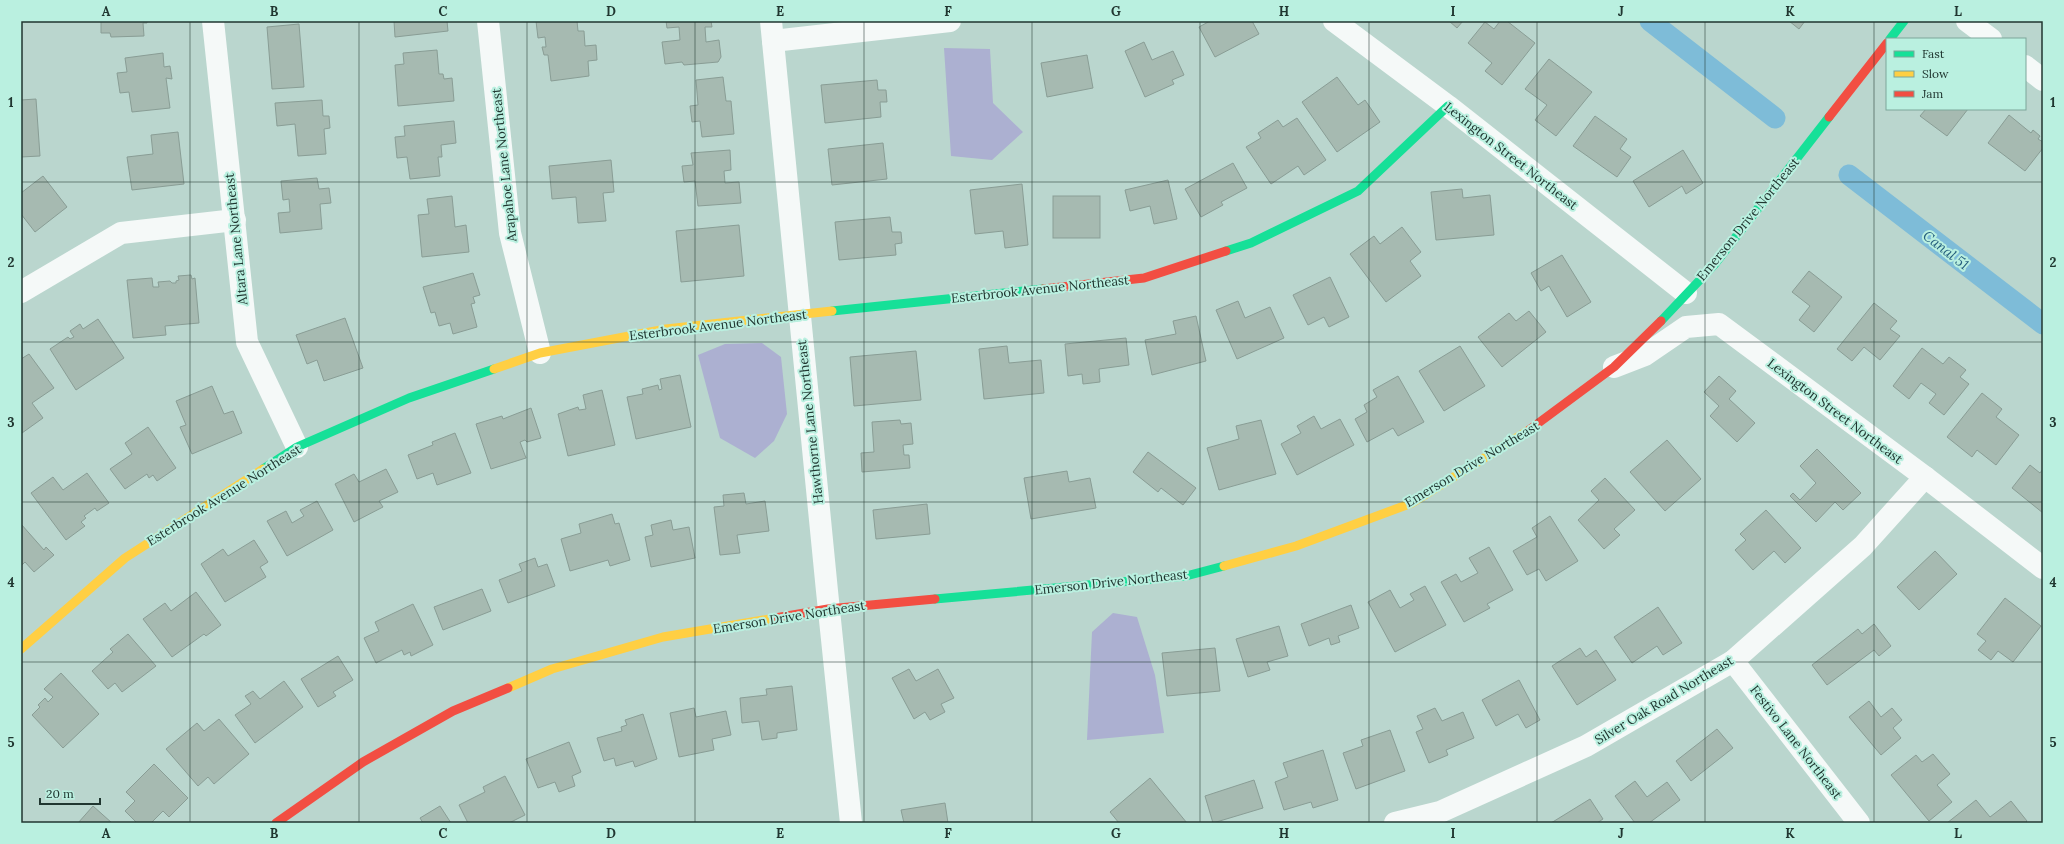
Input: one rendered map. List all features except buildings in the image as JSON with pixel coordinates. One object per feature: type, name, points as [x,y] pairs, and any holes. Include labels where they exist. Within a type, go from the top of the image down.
[{"type":"street","name":"Altara Lane Northeast","points":[[214,21],[246,342],[297,447]]},
{"type":"street","name":"Arapahoe Lane Northeast","points":[[488,21],[510,233],[540,353]]},
{"type":"street","points":[[772,31],[950,21]]},
{"type":"street","name":"Lexington Street Northeast","points":[[1334,21],[1448,106],[1686,293]]},
{"type":"street","points":[[1891,38],[1904,21]]},
{"type":"street","points":[[1968,21],[1990,38]]},
{"type":"street","name":"Hawthorne Lane Northeast","points":[[772,31],[828,609],[851,823]]},
{"type":"street","name":"Emerson Drive Northeast","points":[[276,823],[363,762],[453,711],[552,669],[669,636],[828,609],[1186,576],[1296,546],[1412,503],[1521,436],[1614,367],[1639,344],[1714,265],[1886,44]]},
{"type":"street","points":[[2026,67],[2043,80]]},
{"type":"street","name":"Esterbrook Avenue Northeast","points":[[21,649],[125,558],[297,447],[409,398],[540,353],[666,329],[1144,278],[1251,243],[1358,190],[1448,106]]},
{"type":"street","points":[[21,292],[121,233],[235,220]]},
{"type":"street","name":"Lexington Street Northeast","points":[[1614,367],[1645,355],[1686,327],[1719,324],[1925,477],[2043,568]]},
{"type":"street","name":"Silver Oak Road Northeast","points":[[1395,823],[1440,812],[1586,746],[1733,661],[1863,546],[1925,477]]},
{"type":"street","name":"Festivo Lane Northeast","points":[[1733,661],[1858,823]]},
{"type":"shaded area","points":[[944,48],[990,49],[993,103],[1023,132],[992,160],[951,156]]},
{"type":"shaded area","points":[[762,343],[781,357],[787,414],[774,441],[755,458],[720,438],[698,355],[725,344]]},
{"type":"shaded area","points":[[1113,613],[1137,617],[1155,675],[1164,733],[1087,740],[1092,632]]},
{"type":"waterway","name":"Canal 51","points":[[1650,21],[1775,118]]},
{"type":"waterway","name":"Canal 51","points":[[1849,175],[2043,324]]},
{"type":"traffic: fast","points":[[1891,38],[1904,21]]},
{"type":"traffic: fast","points":[[1226,251],[1251,243],[1358,191],[1448,106]]},
{"type":"traffic: fast","points":[[1661,321],[1714,265],[1829,117]]},
{"type":"traffic: fast","points":[[832,311],[1043,289]]},
{"type":"traffic: fast","points":[[263,469],[297,447],[409,398],[494,369]]},
{"type":"traffic: fast","points":[[935,599],[1186,576],[1224,566]]},
{"type":"traffic: slow","points":[[494,369],[540,353],[666,329],[832,311]]},
{"type":"traffic: slow","points":[[1224,566],[1296,546],[1412,503],[1529,430]]},
{"type":"traffic: slow","points":[[21,649],[125,558],[263,469]]},
{"type":"traffic: slow","points":[[508,688],[552,669],[663,637],[775,618]]},
{"type":"traffic: jam","points":[[1829,117],[1886,44]]},
{"type":"traffic: jam","points":[[1043,289],[1144,278],[1226,251]]},
{"type":"traffic: jam","points":[[1529,430],[1614,367],[1661,321]]},
{"type":"traffic: jam","points":[[775,618],[828,609],[935,599]]},
{"type":"traffic: jam","points":[[276,823],[363,762],[453,711],[508,688]]}]
